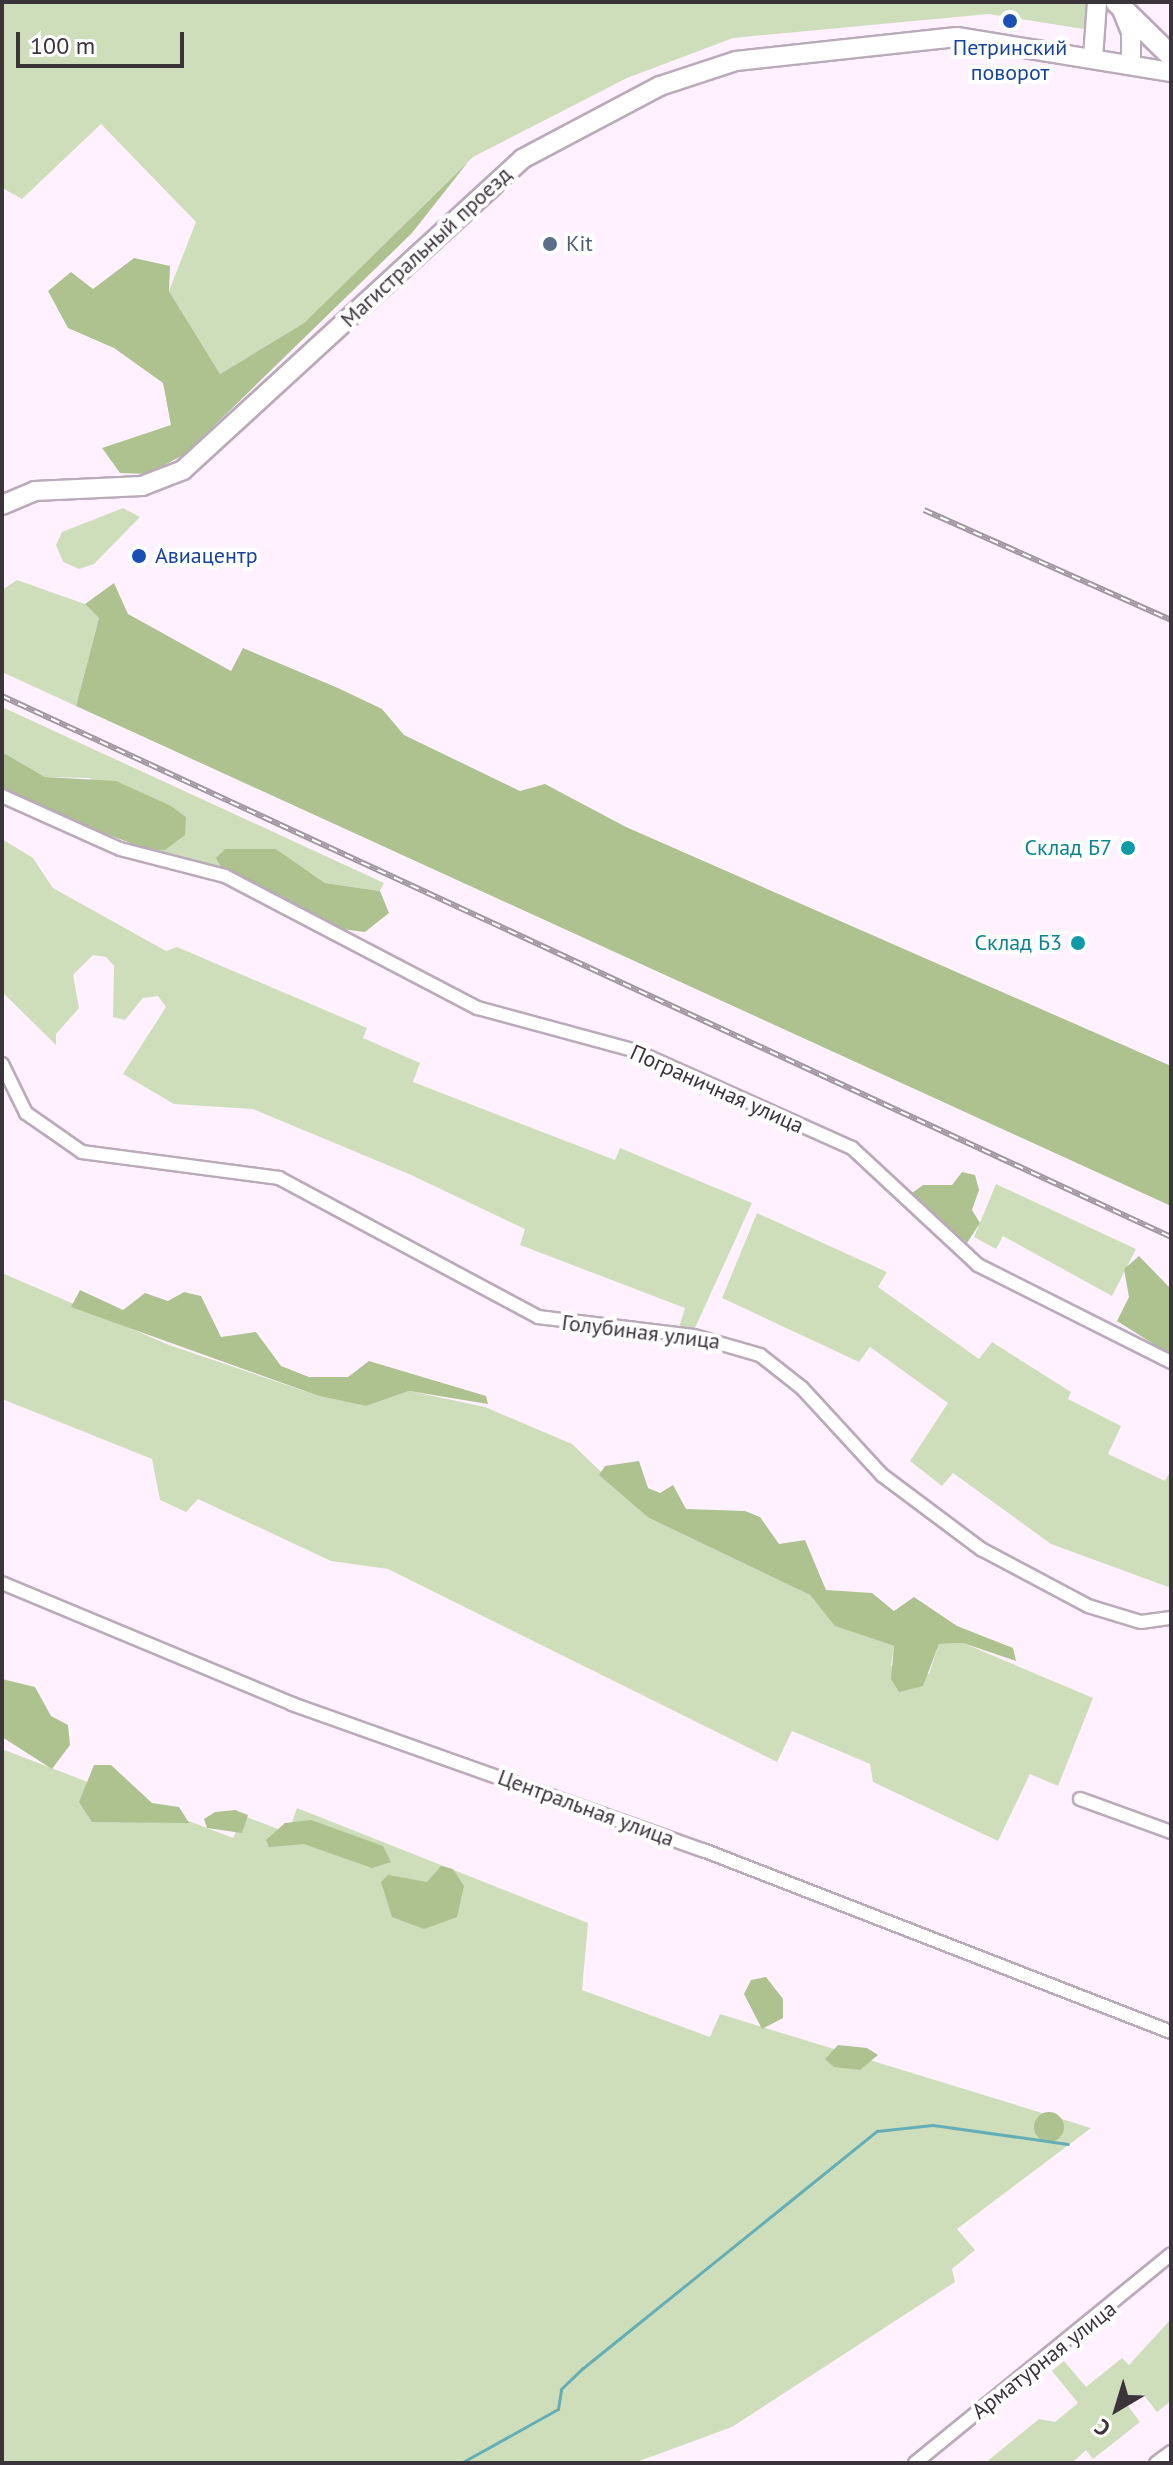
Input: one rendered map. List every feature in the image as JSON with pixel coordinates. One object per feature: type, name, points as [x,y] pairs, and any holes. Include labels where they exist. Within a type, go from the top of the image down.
[{"type":"main road","points":[[1093,58],[1097,2]]},
{"type":"main road","points":[[1118,5],[1171,56]]},
{"type":"main road","points":[[1118,5],[1131,32],[1131,65]]},
{"type":"main road","name":"Магистральный проезд","points":[[2,505],[35,491],[142,486],[183,470],[522,159],[660,86],[736,61],[957,37],[1171,72]]},
{"type":"street","name":"Пограничная улица","points":[[2,796],[120,849],[225,876],[478,1008],[633,1050],[852,1148],[978,1265],[1171,1362]]},
{"type":"street","name":"Голубиная улица","points":[[2,1064],[26,1113],[82,1152],[279,1178],[538,1317],[694,1336],[760,1355],[802,1388],[882,1475],[981,1549],[1088,1606],[1141,1622],[1171,1618]]},
{"type":"street","name":"Центральная улица","points":[[2,1583],[292,1704],[703,1850],[1171,2032]]},
{"type":"street","points":[[1080,1799],[1171,1832]]},
{"type":"street","name":"Арматурная улица","points":[[915,2463],[1171,2254]]},
{"type":"street","points":[[1156,2463],[1171,2452]]},
{"type":"green space","points":[[2,2],[1124,2],[1083,29],[989,14],[733,38],[627,78],[473,157],[304,323],[220,374],[169,291],[196,222],[101,124],[22,199],[2,188]]},
{"type":"green space","points":[[468,162],[412,233],[185,454],[148,474],[120,473],[102,448],[171,425],[163,383],[114,348],[68,328],[48,291],[71,272],[93,289],[134,258],[170,266],[169,291],[220,374],[304,323]]},
{"type":"green space","points":[[123,508],[140,517],[94,564],[79,569],[63,562],[56,545],[62,532]]},
{"type":"green space","points":[[17,580],[85,604],[99,618],[76,706],[2,672],[2,590]]},
{"type":"green space","points":[[114,583],[128,614],[231,671],[243,648],[382,709],[404,735],[520,791],[545,784],[626,827],[1171,1066],[1171,1206],[76,706],[99,618],[85,604]]},
{"type":"green space","points":[[2,707],[384,883],[380,891],[325,883],[276,849],[225,849],[222,869],[149,850],[165,850],[90,778],[45,777],[2,752]]},
{"type":"green space","points":[[2,752],[45,777],[116,781],[171,806],[186,817],[185,835],[165,850],[149,850],[51,813],[2,790]]},
{"type":"green space","points":[[2,839],[33,858],[53,888],[166,951],[177,947],[367,1028],[363,1038],[420,1063],[413,1082],[615,1160],[620,1148],[752,1203],[695,1328],[679,1327],[685,1308],[520,1245],[525,1229],[409,1174],[253,1109],[174,1104],[123,1074],[166,1007],[158,996],[143,998],[125,1020],[113,1017],[114,966],[106,957],[93,955],[73,975],[79,1008],[56,1034],[56,1045],[2,992]]},
{"type":"green space","points":[[225,849],[276,849],[325,883],[380,891],[389,913],[365,932],[333,928],[222,869],[216,858]]},
{"type":"green space","points":[[962,1172],[975,1175],[979,1190],[972,1210],[980,1223],[967,1243],[912,1193],[923,1185],[952,1185]]},
{"type":"green space","points":[[996,1184],[1136,1249],[1112,1296],[1003,1236],[996,1249],[974,1237]]},
{"type":"green space","points":[[757,1213],[887,1272],[878,1287],[979,1359],[992,1342],[1071,1392],[1068,1399],[1121,1426],[1108,1454],[1165,1481],[1171,1470],[1171,1588],[1051,1544],[953,1473],[942,1486],[910,1461],[948,1403],[870,1347],[859,1362],[722,1298]]},
{"type":"green space","points":[[1139,1256],[1171,1289],[1171,1355],[1117,1321],[1129,1297],[1124,1269]]},
{"type":"green space","points":[[2,1273],[169,1345],[319,1396],[366,1406],[409,1391],[485,1407],[572,1444],[649,1518],[810,1595],[836,1626],[894,1646],[891,1666],[929,1674],[939,1644],[963,1643],[1093,1698],[1058,1786],[1030,1774],[998,1841],[873,1782],[870,1764],[792,1731],[777,1762],[388,1569],[331,1561],[198,1499],[186,1512],[160,1500],[152,1459],[2,1399]]},
{"type":"green space","points":[[80,1290],[123,1310],[145,1293],[168,1301],[184,1292],[201,1296],[221,1337],[256,1332],[281,1366],[309,1377],[348,1377],[369,1361],[486,1396],[488,1404],[409,1391],[366,1406],[319,1396],[71,1307]]},
{"type":"green space","points":[[639,1461],[648,1488],[660,1493],[673,1485],[686,1509],[745,1511],[760,1517],[779,1544],[805,1540],[826,1590],[872,1593],[894,1611],[914,1597],[957,1626],[1013,1648],[1016,1661],[963,1643],[939,1644],[923,1686],[899,1692],[891,1679],[894,1646],[835,1626],[810,1595],[649,1518],[599,1475],[605,1466]]},
{"type":"green space","points":[[2,1679],[35,1687],[51,1716],[68,1725],[70,1745],[52,1769],[2,1737]]},
{"type":"green space","points":[[2,1749],[233,1838],[244,1816],[288,1833],[297,1808],[588,1923],[582,1990],[710,2037],[720,2014],[1091,2128],[957,2229],[975,2250],[952,2269],[955,2282],[732,2427],[634,2463],[2,2463]]},
{"type":"green space","points":[[94,1765],[111,1765],[152,1803],[179,1807],[189,1823],[92,1822],[79,1802]]},
{"type":"green space","points":[[235,1810],[248,1815],[242,1833],[207,1828],[204,1819],[215,1812]]},
{"type":"green space","points":[[311,1820],[383,1846],[391,1862],[372,1868],[304,1844],[269,1847],[266,1840],[285,1823]]},
{"type":"green space","points":[[441,1866],[453,1869],[464,1886],[457,1917],[424,1929],[392,1917],[381,1882],[388,1875],[427,1882]]},
{"type":"green space","points":[[766,1977],[783,1999],[783,2018],[762,2029],[744,1994],[751,1980]]},
{"type":"green space","points":[[838,2045],[867,2048],[878,2055],[860,2070],[834,2067],[825,2059]]},
{"type":"green space","points":[[1049,2112],[1060,2116],[1064,2127],[1060,2138],[1049,2142],[1038,2138],[1034,2127],[1038,2116]]},
{"type":"green space","points":[[1171,2319],[1171,2401],[1157,2412],[1143,2394],[1128,2406],[1140,2422],[1093,2459],[1086,2450],[1072,2463],[985,2463],[1039,2419],[1055,2422],[1078,2403],[1052,2371],[1064,2361],[1086,2387],[1122,2358],[1129,2365]]},
{"type":"waterway","points":[[461,2463],[558,2409],[561,2389],[583,2368],[877,2131],[933,2125],[1068,2144]]},
{"type":"railway","points":[[924,510],[1171,620]]},
{"type":"railway","points":[[2,696],[1171,1237]]},
{"type":"place","name":"Петринский поворот","points":[[1010,21]]},
{"type":"place","name":"Kit","points":[[550,244]]},
{"type":"place","name":"Авиацентр","points":[[139,556]]},
{"type":"place","name":"Склад Б7","points":[[1128,848]]},
{"type":"place","name":"Склад Б3","points":[[1078,943]]}]
